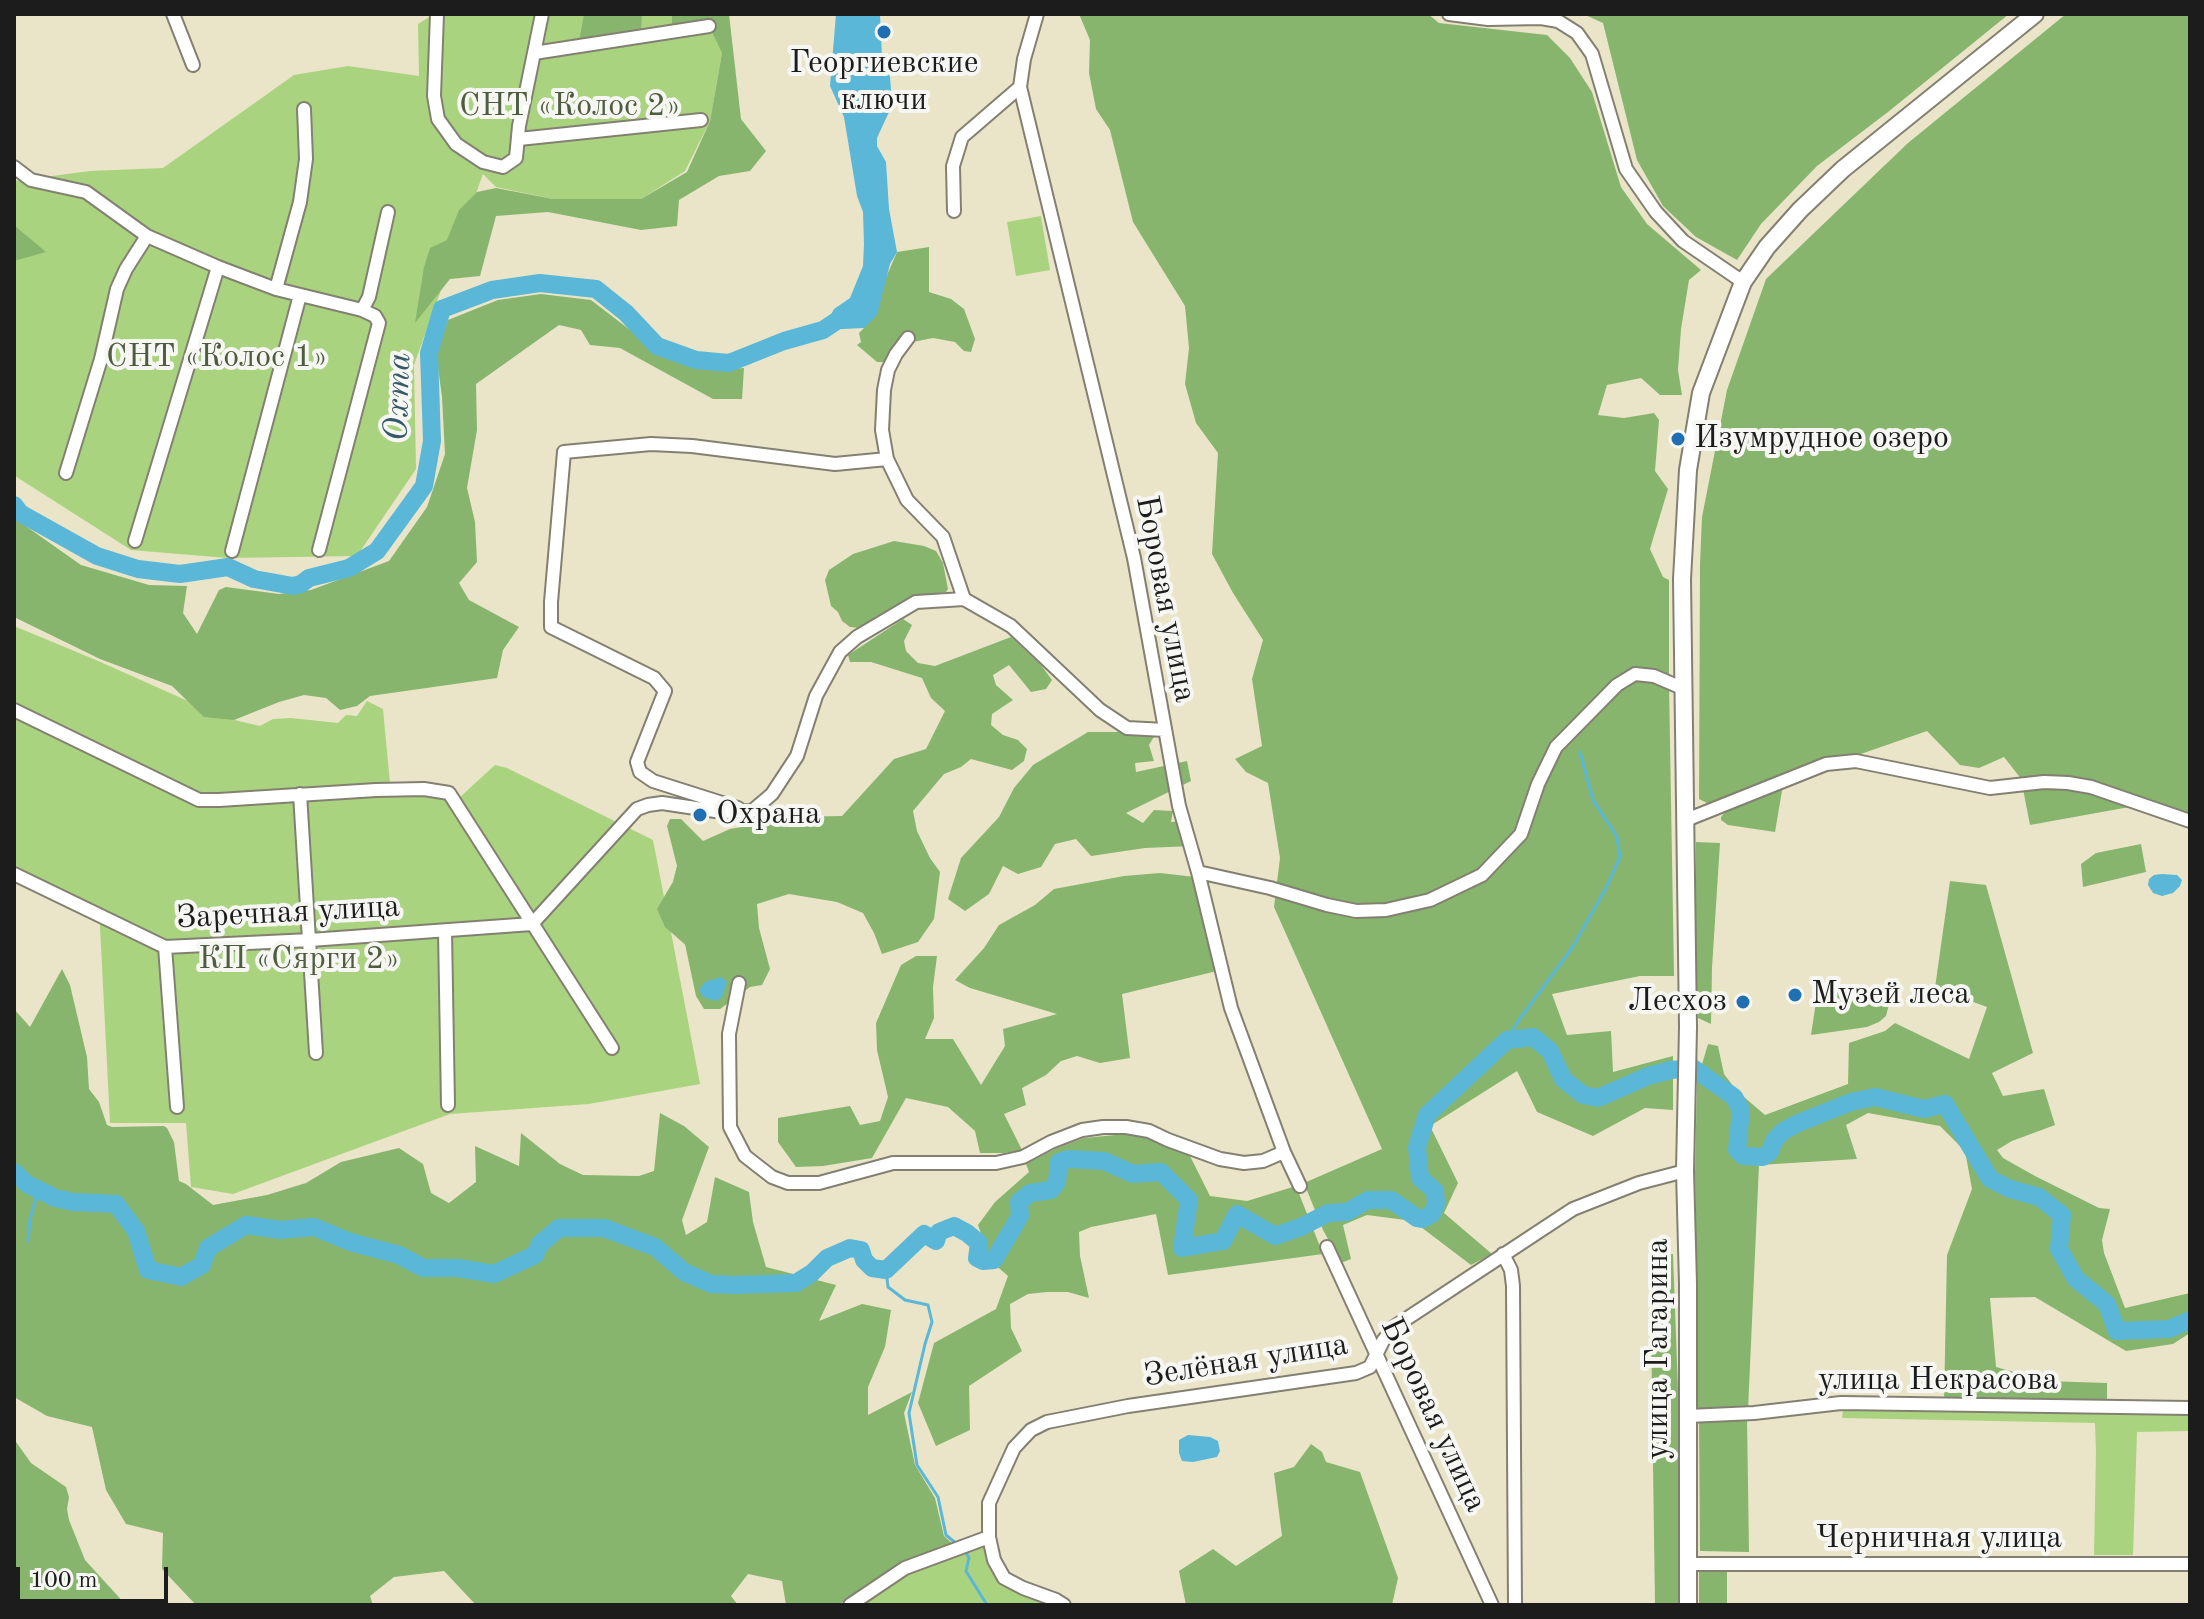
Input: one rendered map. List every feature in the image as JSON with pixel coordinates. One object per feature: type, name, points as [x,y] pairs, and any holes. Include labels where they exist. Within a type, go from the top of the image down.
[{"type":"main road","name":"улица Гагарина","points":[[1688,1605],[1682,579],[1688,470],[1701,393],[1743,282],[1767,247],[1843,169],[2035,14]]},
{"type":"street","points":[[173,14],[193,65]]},
{"type":"street","points":[[437,14],[434,96],[438,119],[456,144],[483,162],[503,167],[516,158],[519,126],[542,14]]},
{"type":"street","name":"Боровая улица","points":[[1037,14],[1024,59],[1020,87],[1134,558],[1179,806],[1231,1008],[1284,1152],[1300,1186]]},
{"type":"street","points":[[1449,14],[1488,19],[1541,18],[1558,21],[1577,33],[1592,54],[1626,169],[1656,212],[1683,241],[1743,282]]},
{"type":"street","points":[[534,53],[709,26]]},
{"type":"street","points":[[954,211],[953,166],[962,137],[1020,87]]},
{"type":"street","points":[[276,289],[300,202],[306,159],[304,109]]},
{"type":"street","points":[[519,139],[701,120]]},
{"type":"street","points":[[18,171],[38,182],[86,192],[147,236],[218,267],[276,289],[375,316],[379,323],[319,550]]},
{"type":"street","points":[[362,310],[369,297],[388,212]]},
{"type":"street","points":[[66,473],[101,359],[117,289],[147,236]]},
{"type":"street","points":[[135,541],[218,267]]},
{"type":"street","points":[[232,551],[300,295]]},
{"type":"street","points":[[908,338],[888,370],[884,390],[882,430],[887,459],[907,500],[943,537],[964,599]]},
{"type":"street","points":[[752,811],[642,775],[637,769],[637,762],[665,691],[654,678],[551,627],[564,452],[651,444],[692,446],[835,464],[887,459]]},
{"type":"street","points":[[532,924],[637,809],[662,803],[722,812],[752,811],[772,794],[797,756],[816,696],[840,652],[857,637],[916,602],[964,599],[1011,626],[1100,710],[1127,728],[1165,730]]},
{"type":"street","points":[[1198,872],[1356,911],[1386,910],[1430,900],[1482,875],[1521,834],[1538,784],[1556,747],[1617,685],[1635,674],[1654,676],[1682,688]]},
{"type":"street","points":[[14,710],[199,800],[424,789],[449,793],[612,1048]]},
{"type":"street","points":[[1685,823],[1826,764],[1856,761],[1990,788],[2044,782],[2091,787],[2190,821]]},
{"type":"street","points":[[300,794],[316,1053]]},
{"type":"street","name":"Заречная улица","points":[[14,874],[165,947],[532,924]]},
{"type":"street","points":[[445,931],[448,1105]]},
{"type":"street","points":[[165,947],[177,1107]]},
{"type":"street","points":[[739,983],[729,1034],[730,1127],[745,1156],[772,1177],[788,1183],[819,1183],[893,1163],[996,1163],[1023,1157],[1082,1130],[1103,1127],[1149,1131],[1207,1154],[1244,1163],[1263,1161],[1284,1152]]},
{"type":"street","name":"Зелёная улица","points":[[1064,1605],[1004,1578],[994,1560],[989,1537],[989,1503],[1014,1448],[1031,1430],[1047,1422],[1128,1406],[1356,1373],[1370,1367],[1394,1327],[1573,1209],[1639,1183],[1685,1171]]},
{"type":"street","name":"Боровая улица","points":[[1327,1247],[1492,1605]]},
{"type":"street","points":[[1503,1254],[1511,1270],[1513,1286],[1515,1605]]},
{"type":"street","name":"улица Некрасова","points":[[1688,1416],[1754,1413],[1841,1403],[2190,1408]]},
{"type":"street","points":[[850,1605],[905,1568],[989,1537]]},
{"type":"street","name":"Черничная улица","points":[[1689,1564],[2190,1564]]},
{"type":"green space","name":"СНТ «Колос 1»","points":[[434,14],[709,14],[722,53],[710,121],[685,171],[641,199],[553,199],[496,187],[483,174],[414,365],[416,469],[357,556],[228,558],[131,550],[15,476],[14,181],[90,171],[163,168],[294,75],[348,66],[419,76],[418,24]]},
{"type":"green space","points":[[584,14],[642,14],[641,31],[579,42]]},
{"type":"green space","points":[[672,14],[729,14],[741,119],[766,151],[750,171],[719,176],[679,200],[677,226],[641,230],[548,212],[496,216],[480,276],[450,279],[415,323],[430,248],[447,240],[459,210],[477,192],[496,188],[553,199],[641,199],[687,172],[710,121],[722,53],[712,32],[711,22],[672,28]]},
{"type":"green space","points":[[1079,14],[1428,14],[1439,23],[1547,35],[1570,58],[1592,92],[1621,187],[1647,224],[1701,270],[1689,280],[1681,329],[1678,370],[1682,395],[1660,395],[1641,378],[1607,385],[1598,415],[1624,418],[1654,413],[1659,420],[1655,471],[1668,489],[1650,549],[1663,577],[1669,580],[1674,976],[1640,976],[1552,994],[1567,1035],[1611,1031],[1613,1072],[1673,1056],[1673,1110],[1645,1108],[1593,1136],[1537,1112],[1517,1071],[1430,1126],[1458,1183],[1444,1213],[1492,1254],[1471,1265],[1413,1221],[1367,1215],[1343,1225],[1351,1259],[1341,1263],[1323,1230],[1304,1183],[1382,1149],[1274,907],[1280,858],[1268,783],[1246,772],[1235,759],[1262,746],[1252,679],[1263,640],[1212,554],[1218,453],[1196,423],[1185,384],[1189,348],[1185,306],[1133,222],[1110,130],[1096,109],[1089,73],[1090,40]]},
{"type":"green space","points":[[1583,14],[2009,14],[1817,166],[1761,224],[1737,260],[1696,237],[1663,206],[1637,160],[1603,23]]},
{"type":"green space","points":[[2066,14],[2190,14],[2190,817],[2092,784],[2022,780],[2004,757],[1979,768],[1960,765],[1927,731],[1855,756],[1823,759],[1711,805],[1699,799],[1702,517],[1727,390],[1766,279],[1908,143]]},
{"type":"green space","points":[[1041,216],[1050,270],[1016,276],[1007,222]]},
{"type":"green space","points":[[14,222],[15,226],[46,252],[14,261]]},
{"type":"green space","points":[[929,247],[929,292],[951,299],[964,309],[975,339],[971,352],[964,351],[955,342],[933,338],[913,342],[890,362],[877,362],[857,345],[861,342],[859,333],[864,328],[897,252]]},
{"type":"green space","points":[[541,294],[591,300],[656,350],[690,364],[744,368],[742,399],[713,399],[620,348],[590,345],[581,330],[559,325],[476,384],[477,430],[467,488],[475,522],[477,562],[459,583],[469,600],[519,627],[503,650],[497,678],[370,696],[357,706],[340,710],[326,698],[304,695],[234,720],[204,717],[172,686],[100,659],[14,617],[14,515],[81,565],[149,585],[187,586],[183,613],[197,634],[219,590],[226,587],[279,594],[311,590],[389,561],[427,507],[445,454],[436,353],[448,320],[498,300]]},
{"type":"green space","points":[[894,541],[936,551],[943,563],[948,589],[946,592],[913,598],[868,625],[850,627],[831,606],[825,580],[829,570],[853,554]]},
{"type":"green space","points":[[903,619],[912,625],[904,641],[906,651],[918,663],[935,666],[1011,637],[1041,665],[1052,680],[1046,689],[1031,692],[1009,665],[993,675],[996,685],[1013,700],[992,714],[991,725],[1003,735],[1018,740],[1027,749],[1024,761],[1012,770],[971,759],[944,774],[913,811],[917,831],[940,872],[934,919],[918,942],[882,954],[863,913],[837,902],[789,894],[757,904],[759,928],[770,969],[762,985],[750,987],[720,1009],[704,1009],[696,996],[685,944],[665,927],[657,909],[673,882],[677,866],[667,826],[670,819],[681,819],[703,841],[730,829],[763,827],[787,817],[842,816],[894,759],[926,749],[945,711],[931,698],[922,678],[871,662],[850,662],[848,655]]},
{"type":"green space","name":"КП «Сярги 2»","points":[[14,626],[226,718],[260,726],[273,719],[291,718],[338,723],[346,715],[357,716],[367,701],[383,709],[390,783],[434,785],[459,798],[495,765],[507,768],[653,840],[664,897],[673,882],[677,866],[696,955],[671,932],[700,1084],[589,1104],[450,1114],[233,1194],[191,1187],[186,1123],[110,1123],[99,907],[14,867]]},
{"type":"green space","points":[[1088,732],[1155,735],[1149,745],[1154,761],[1135,763],[1136,772],[1187,761],[1191,781],[1126,813],[1143,823],[1154,810],[1173,811],[1171,822],[1185,821],[1193,846],[1145,848],[1091,856],[1076,839],[1055,844],[1041,867],[1018,874],[1003,866],[989,894],[965,911],[948,899],[961,858],[999,817],[1014,788],[1033,765]]},
{"type":"green space","points":[[1783,785],[1775,832],[1728,825],[1721,820],[1729,807]]},
{"type":"green space","points":[[2068,786],[2135,806],[2030,825],[2023,789]]},
{"type":"green space","points":[[1696,842],[1720,843],[1711,1024],[1698,1018]]},
{"type":"green space","points":[[2141,844],[2146,872],[2083,887],[2081,864],[2096,853]]},
{"type":"green space","points":[[1160,873],[1195,877],[1217,971],[1122,994],[1130,1058],[1100,1063],[1077,1056],[1061,1061],[1046,1075],[1022,1088],[1026,1105],[1004,1114],[1022,1150],[980,1153],[975,1131],[948,1107],[906,1098],[872,1158],[796,1167],[778,1142],[778,1118],[850,1106],[860,1125],[880,1121],[888,1097],[877,1050],[876,1023],[901,965],[916,956],[937,956],[933,987],[934,1018],[925,1039],[953,1039],[981,1085],[1005,1046],[1003,1029],[1057,1014],[970,988],[955,980],[984,948],[999,925],[1035,905],[1054,889],[1124,876]]},
{"type":"green space","points":[[1950,881],[1986,885],[2033,1053],[1992,1073],[2003,1096],[2044,1089],[2055,1125],[1997,1150],[2003,1158],[2035,1176],[2099,1208],[2110,1209],[2102,1240],[2125,1308],[2190,1293],[2190,1333],[2173,1344],[2126,1351],[2035,1297],[1990,1298],[1996,1367],[2046,1381],[2107,1383],[2107,1401],[1944,1401],[1947,1255],[1972,1189],[1965,1151],[1940,1126],[1868,1113],[1846,1125],[1857,1159],[1759,1165],[1748,1410],[1698,1412],[1697,1081],[1708,1044],[1718,1046],[1724,1074],[1737,1091],[1765,1115],[1848,1084],[1849,1043],[1885,1031],[1895,1023],[1969,1059],[1987,1007],[1935,988]]},
{"type":"green space","points":[[62,969],[70,985],[87,1057],[89,1089],[99,1102],[107,1125],[167,1128],[174,1142],[179,1181],[213,1205],[267,1195],[306,1183],[341,1162],[399,1148],[423,1164],[431,1193],[449,1203],[476,1182],[475,1146],[519,1166],[521,1133],[560,1164],[583,1175],[639,1176],[654,1171],[660,1113],[684,1126],[709,1147],[682,1220],[686,1235],[707,1222],[715,1177],[749,1192],[753,1222],[766,1267],[836,1285],[819,1321],[862,1304],[891,1310],[885,1347],[868,1387],[868,1415],[912,1392],[904,1413],[915,1465],[935,1498],[944,1536],[955,1546],[903,1564],[838,1605],[786,1605],[782,1581],[748,1574],[731,1596],[738,1605],[476,1605],[444,1571],[394,1577],[370,1596],[373,1605],[196,1605],[162,1569],[163,1533],[126,1524],[106,1490],[92,1427],[47,1416],[14,1397],[14,1009],[30,1027]]},
{"type":"green space","points":[[1819,982],[1891,997],[1886,1016],[1867,1027],[1811,1035]]},
{"type":"green space","points":[[1125,1134],[1146,1138],[1190,1156],[1210,1196],[1247,1201],[1296,1186],[1323,1254],[1168,1275],[1156,1214],[1079,1232],[1080,1256],[1089,1298],[1068,1292],[1047,1292],[1028,1294],[1010,1304],[1011,1328],[1022,1351],[969,1386],[970,1430],[936,1446],[918,1403],[934,1343],[996,1309],[1008,1276],[985,1256],[978,1225],[995,1202],[1029,1172],[1026,1164],[1084,1138]]},
{"type":"green space","points":[[1673,1254],[1679,1417],[1679,1605],[1655,1605],[1650,1255]]},
{"type":"green space","points":[[1843,1410],[2190,1413],[2190,1431],[2137,1432],[2133,1555],[2094,1555],[2095,1423],[1842,1418]]},
{"type":"green space","points":[[1747,1417],[1749,1552],[1700,1551],[1699,1420]]},
{"type":"green space","points":[[14,1439],[31,1463],[66,1487],[69,1520],[85,1560],[126,1605],[14,1605]]},
{"type":"green space","points":[[1311,1444],[1322,1452],[1326,1462],[1360,1472],[1398,1578],[1392,1605],[1186,1605],[1179,1571],[1213,1549],[1236,1566],[1282,1536],[1274,1473],[1294,1467]]},
{"type":"green space","points":[[983,1545],[999,1581],[1025,1597],[1052,1605],[860,1605],[907,1575]]},
{"type":"green space","points":[[1699,1571],[1727,1571],[1727,1605],[1699,1605]]},
{"type":"water","points":[[836,14],[880,14],[882,58],[890,77],[891,90],[889,112],[877,138],[877,146],[886,162],[889,209],[897,252],[890,264],[877,315],[864,328],[823,330],[834,309],[850,298],[863,266],[864,244],[863,212],[857,196],[844,117],[830,86]]},
{"type":"water","points":[[2154,875],[2177,875],[2182,880],[2173,893],[2162,896],[2153,893],[2148,885]]},
{"type":"water","points":[[721,977],[727,982],[722,997],[716,1001],[703,997],[699,990],[705,982]]},
{"type":"water","points":[[1188,1435],[1218,1441],[1220,1451],[1217,1457],[1182,1461],[1179,1440]]},
{"type":"waterway","name":"Охта","points":[[14,505],[20,513],[97,556],[138,569],[180,574],[228,567],[254,579],[293,586],[309,578],[349,568],[377,551],[424,486],[432,441],[429,353],[442,309],[492,290],[540,283],[596,289],[626,313],[657,346],[696,360],[729,363],[784,341],[823,330],[844,316]]},
{"type":"waterway","points":[[1507,1040],[1572,948],[1620,857],[1617,837],[1593,800],[1580,752]]},
{"type":"waterway","points":[[14,1172],[27,1184],[55,1198],[116,1204],[136,1231],[148,1270],[181,1277],[202,1265],[208,1248],[246,1225],[280,1230],[314,1227],[350,1242],[399,1255],[423,1268],[458,1268],[494,1274],[535,1255],[540,1244],[559,1228],[604,1228],[655,1247],[684,1272],[711,1284],[796,1283],[827,1258],[850,1248],[861,1250],[864,1260],[872,1268],[886,1270],[924,1234],[936,1241],[939,1232],[954,1226],[979,1243],[977,1258],[994,1260],[1020,1216],[1019,1202],[1030,1193],[1051,1190],[1057,1182],[1059,1162],[1068,1159],[1104,1161],[1133,1174],[1161,1172],[1189,1200],[1182,1248],[1223,1241],[1237,1214],[1275,1236],[1328,1213],[1347,1212],[1368,1200],[1391,1200],[1423,1219],[1432,1214],[1436,1204],[1435,1191],[1420,1178],[1417,1147],[1427,1115],[1507,1040],[1533,1037],[1550,1051],[1563,1079],[1583,1095],[1598,1098],[1648,1076],[1693,1068],[1734,1097],[1741,1110],[1737,1150],[1743,1156],[1763,1157],[1770,1152],[1782,1132],[1851,1102],[1875,1097],[1924,1109],[1945,1104],[1990,1179],[2010,1189],[2039,1197],[2062,1215],[2059,1249],[2076,1279],[2107,1304],[2117,1331],[2169,1329],[2190,1320]]},
{"type":"waterway","points":[[28,1241],[38,1191]]},
{"type":"waterway","points":[[886,1270],[888,1287],[905,1300],[928,1305],[932,1322],[909,1413],[917,1465],[938,1497],[946,1535],[958,1545]]},
{"type":"waterway","points":[[964,1549],[969,1558],[966,1571],[987,1605]]},
{"type":"place","name":"Георгиевские ключи","points":[[884,32]]},
{"type":"place","name":"Изумрудное озеро","points":[[1678,439]]},
{"type":"place","name":"Охрана","points":[[700,815]]},
{"type":"place","name":"Музей леса","points":[[1795,995]]},
{"type":"place","name":"Лесхоз","points":[[1743,1002]]},
{"type":"park label","name":"СНТ «Колос 2»","points":[[570,107]]}]
